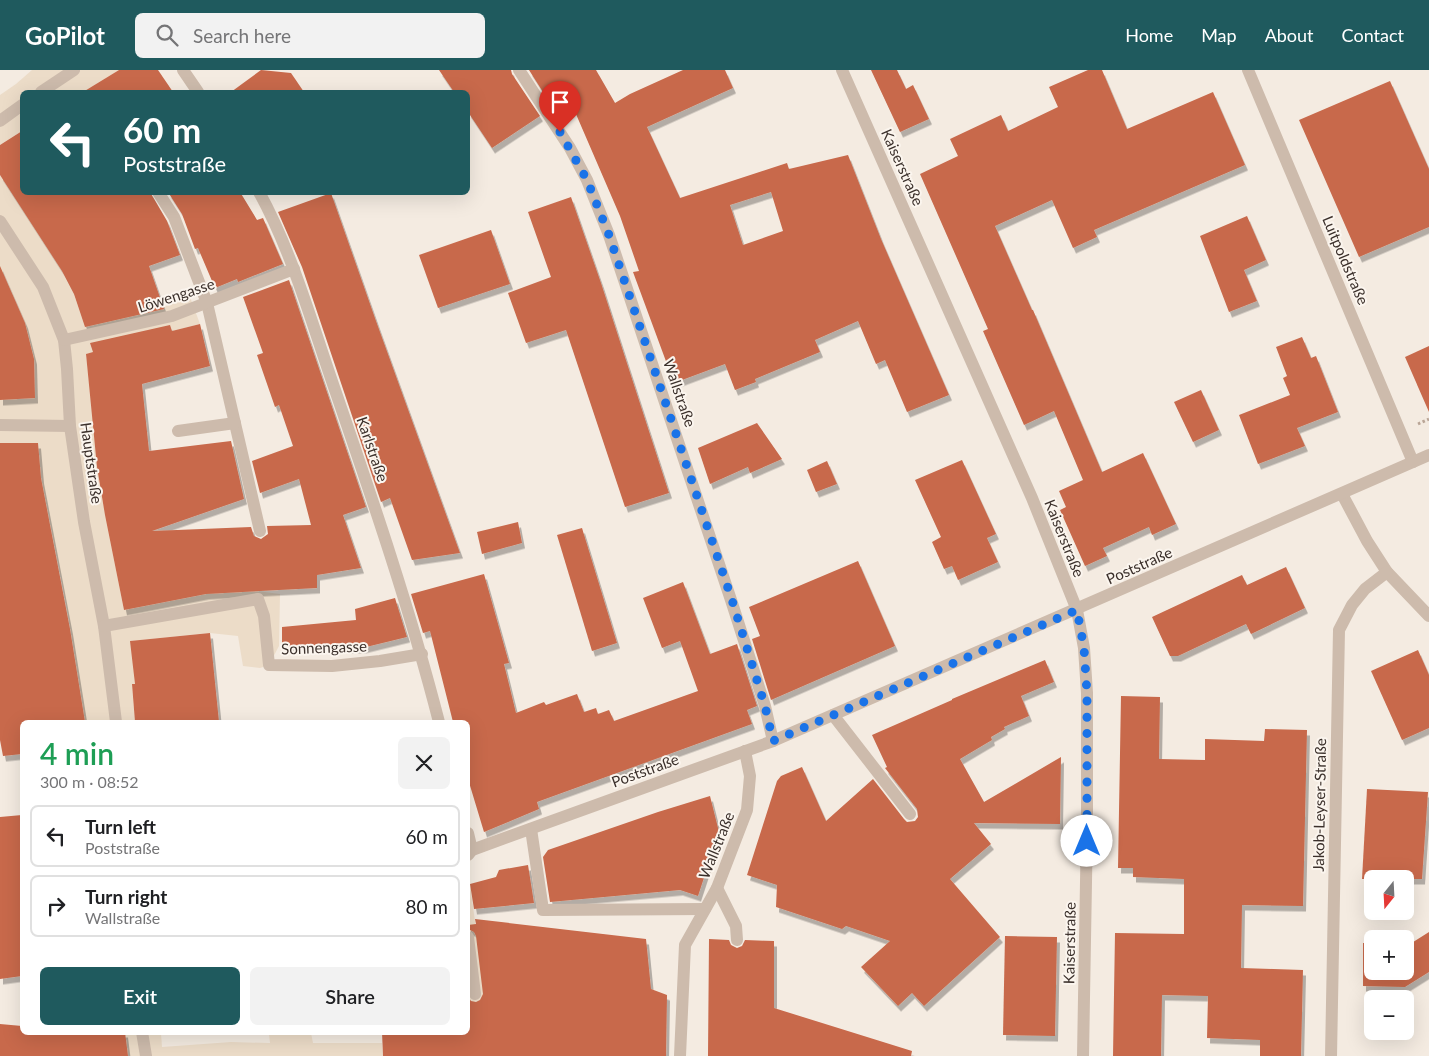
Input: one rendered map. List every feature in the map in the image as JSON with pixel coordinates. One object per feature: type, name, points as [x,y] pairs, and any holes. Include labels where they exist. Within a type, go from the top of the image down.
[{"type":"street","points":[[44,90],[74,70]]},
{"type":"street","points":[[183,70],[197,90]]},
{"type":"street","name":"Wallstraße","points":[[519,70],[570,148],[587,180],[609,235],[732,600],[765,706],[773,741]]},
{"type":"street","name":"Kaiserstraße","points":[[842,70],[1032,498],[1077,610],[1084,648],[1087,693],[1088,824],[1083,1056]]},
{"type":"street","name":"Luitpoldstraße","points":[[1248,70],[1413,462]]},
{"type":"street","points":[[0,121],[20,106]]},
{"type":"street","points":[[160,195],[174,216],[207,303],[260,531]]},
{"type":"street","name":"Karlstraße","points":[[260,195],[294,269],[391,553],[422,654],[438,720]]},
{"type":"street","name":"Hauptstraße","points":[[0,222],[43,287],[64,340],[70,426],[84,522],[104,626],[116,720]]},
{"type":"street","name":"Löwengasse","points":[[64,340],[172,316],[294,269]]},
{"type":"street","points":[[178,430],[235,423]]},
{"type":"street","points":[[0,425],[70,426]]},
{"type":"street","name":"Poststraße","points":[[470,852],[531,828],[773,741],[1429,455]]},
{"type":"street","points":[[1342,494],[1367,541],[1387,572],[1429,616]]},
{"type":"street","name":"Jakob-Leyser-Straße","points":[[1331,1056],[1339,630],[1352,605],[1365,589],[1387,572]]},
{"type":"street","name":"Sonnengasse","points":[[104,626],[258,599],[264,616],[269,665],[332,666],[422,654]]},
{"type":"street","points":[[833,715],[910,814]]},
{"type":"street","name":"Wallstraße","points":[[680,1056],[685,944],[717,888],[748,810],[750,776],[745,751]]},
{"type":"street","points":[[531,828],[543,910],[705,909]]},
{"type":"street","points":[[717,888],[736,926],[737,940]]},
{"type":"street","points":[[470,953],[475,994]]},
{"type":"street","points":[[142,1035],[146,1056]]},
{"type":"shaded area","points":[[32,70],[119,70],[86,90],[20,90],[20,132],[0,145],[0,95]]},
{"type":"shaded area","points":[[0,175],[62,271],[74,294],[85,326],[164,307],[190,297],[200,324],[86,354],[100,487],[124,610],[210,593],[257,591],[280,594],[279,646],[269,665],[260,668],[243,666],[238,636],[210,633],[131,641],[135,684],[132,685],[135,720],[85,720],[67,609],[41,478],[38,443],[0,443],[0,400],[35,398],[34,359],[25,323],[6,279],[0,270]]},
{"type":"shaded area","points":[[470,884],[486,1004],[470,1005]]},
{"type":"shaded area","points":[[85,1035],[161,1035],[162,1047],[231,1042],[270,1043],[269,1035],[311,1035],[313,1043],[382,1043],[383,1056],[128,1056],[126,1036],[86,1040]]},
{"type":"building","points":[[119,70],[158,70],[172,90],[86,90]]},
{"type":"building","points":[[261,70],[291,73],[303,90],[234,90]]},
{"type":"building","points":[[439,70],[511,70],[540,116],[492,148],[470,115],[470,90],[453,90]]},
{"type":"building","points":[[529,70],[596,70],[615,103],[630,94],[683,70],[725,70],[733,88],[647,127],[680,198],[787,163],[789,169],[848,155],[881,239],[949,395],[907,412],[885,360],[876,364],[858,321],[815,340],[820,352],[755,379],[756,382],[735,390],[725,364],[674,383],[633,272],[639,271],[620,216],[563,84],[543,92]],"holes":[[[771,192],[783,231],[743,245],[730,205]]]},
{"type":"building","points":[[871,70],[897,70],[906,89],[913,85],[929,119],[900,132]]},
{"type":"building","points":[[1088,70],[1102,70],[1127,129],[1213,92],[1245,165],[1094,230],[1097,237],[1073,248],[1052,200],[995,226],[1102,472],[1143,453],[1176,524],[1152,535],[1149,527],[1103,548],[1107,556],[1085,566],[1060,510],[1066,507],[1059,491],[1083,480],[1054,411],[1024,425],[983,331],[988,329],[920,174],[958,156],[950,139],[1001,115],[1008,131],[1058,107],[1049,87]]},
{"type":"building","points":[[1390,81],[1429,169],[1429,227],[1359,257],[1299,120]]},
{"type":"building","points":[[20,132],[20,195],[152,195],[167,221],[180,255],[149,266],[164,309],[85,327],[74,294],[62,271],[0,175],[0,145]]},
{"type":"building","points":[[170,195],[242,195],[257,220],[263,218],[283,264],[238,282],[237,279],[215,288],[198,248],[195,249],[182,214]]},
{"type":"building","points":[[325,195],[332,195],[460,553],[412,560],[390,498],[381,502],[302,267],[278,212]]},
{"type":"building","points":[[571,197],[669,493],[625,507],[566,330],[526,343],[508,293],[551,277],[528,212]]},
{"type":"building","points":[[1247,216],[1266,260],[1244,270],[1257,301],[1229,312],[1200,236]]},
{"type":"building","points":[[491,230],[510,284],[438,308],[419,255]]},
{"type":"building","points":[[0,266],[25,323],[34,359],[35,398],[0,400]]},
{"type":"building","points":[[289,280],[366,507],[343,515],[361,568],[317,575],[317,588],[206,594],[124,610],[97,467],[86,354],[93,352],[90,343],[170,325],[172,331],[200,324],[210,366],[142,384],[149,451],[231,441],[244,499],[152,531],[251,527],[254,536],[261,539],[268,534],[267,526],[311,525],[299,479],[260,493],[252,461],[293,446],[279,405],[275,407],[257,355],[263,353],[243,297]]},
{"type":"building","points":[[1302,337],[1311,358],[1316,356],[1338,412],[1297,428],[1305,446],[1258,464],[1239,415],[1290,395],[1283,378],[1287,376],[1276,347]]},
{"type":"building","points":[[1429,346],[1429,412],[1405,357]]},
{"type":"building","points":[[1201,390],[1219,430],[1193,442],[1174,402]]},
{"type":"building","points":[[757,423],[782,459],[750,473],[748,467],[710,484],[698,448]]},
{"type":"building","points":[[0,443],[38,443],[41,478],[70,629],[85,720],[20,720],[20,754],[3,756],[0,740]]},
{"type":"building","points":[[962,460],[996,534],[987,538],[998,562],[958,580],[952,566],[944,569],[932,542],[941,537],[915,480]]},
{"type":"building","points":[[827,461],[837,484],[816,492],[807,470]]},
{"type":"building","points":[[518,522],[522,543],[482,554],[477,532]]},
{"type":"building","points":[[582,528],[617,643],[592,651],[557,535]]},
{"type":"building","points":[[858,561],[895,646],[771,700],[752,639],[760,636],[749,607]]},
{"type":"building","points":[[1286,567],[1305,608],[1251,634],[1246,624],[1178,656],[1170,656],[1152,617],[1242,575],[1247,585]]},
{"type":"building","points":[[484,574],[509,663],[504,664],[516,713],[544,702],[546,705],[577,694],[584,712],[596,708],[598,714],[609,710],[614,721],[698,691],[680,641],[662,648],[643,598],[683,582],[710,654],[737,644],[757,706],[747,710],[752,724],[537,802],[539,809],[484,832],[470,786],[470,720],[452,720],[430,631],[423,633],[411,594]]},
{"type":"building","points":[[395,598],[407,637],[362,648],[282,647],[282,627],[356,620],[355,609]]},
{"type":"building","points":[[210,633],[219,720],[135,720],[132,684],[135,684],[130,641]]},
{"type":"building","points":[[1418,650],[1429,675],[1429,728],[1402,740],[1371,671]]},
{"type":"building","points":[[1045,660],[1054,682],[1021,696],[1029,716],[1004,727],[1005,729],[991,737],[992,740],[960,759],[984,802],[1061,757],[1060,824],[974,823],[991,844],[950,879],[1000,937],[924,1006],[912,993],[898,1006],[861,967],[890,941],[846,926],[842,929],[776,907],[777,885],[747,875],[777,781],[781,776],[802,767],[826,821],[873,779],[907,822],[915,821],[918,817],[917,809],[885,768],[887,767],[872,735]]},
{"type":"building","points":[[1121,696],[1160,697],[1159,759],[1205,760],[1205,739],[1264,741],[1265,729],[1307,730],[1303,906],[1242,905],[1241,968],[1303,970],[1301,1056],[1260,1056],[1260,1040],[1207,1038],[1208,996],[1162,995],[1161,1056],[1113,1056],[1115,933],[1184,934],[1184,879],[1133,877],[1133,868],[1118,868]]},
{"type":"building","points":[[1367,789],[1428,792],[1422,879],[1414,879],[1414,870],[1364,870],[1364,879],[1362,879]]},
{"type":"building","points":[[710,796],[719,832],[698,896],[680,890],[550,902],[543,857],[548,850]]},
{"type":"building","points":[[20,815],[20,976],[0,979],[0,817]]},
{"type":"building","points":[[528,865],[534,903],[474,909],[470,884],[496,877],[499,870]]},
{"type":"building","points":[[475,919],[646,939],[651,989],[667,995],[666,1056],[383,1056],[382,1035],[470,1035],[470,1000],[476,1002],[480,1000],[483,994],[476,936],[470,930],[470,925],[476,924]]},
{"type":"building","points":[[1429,932],[1429,972],[1405,987],[1363,986],[1363,943],[1364,980],[1414,980],[1414,941]]},
{"type":"building","points":[[1005,936],[1057,937],[1055,1036],[1003,1035]]},
{"type":"building","points":[[709,939],[729,940],[731,945],[737,948],[742,946],[745,940],[774,941],[774,1008],[912,1051],[911,1056],[708,1056]]},
{"type":"building","points":[[0,1024],[20,1026],[20,1035],[125,1035],[128,1056],[0,1056]]},
{"type":"route","points":[[560,132],[587,180],[609,235],[732,600],[765,706],[773,741],[1077,610],[1084,648],[1087,693],[1087,841]]}]
